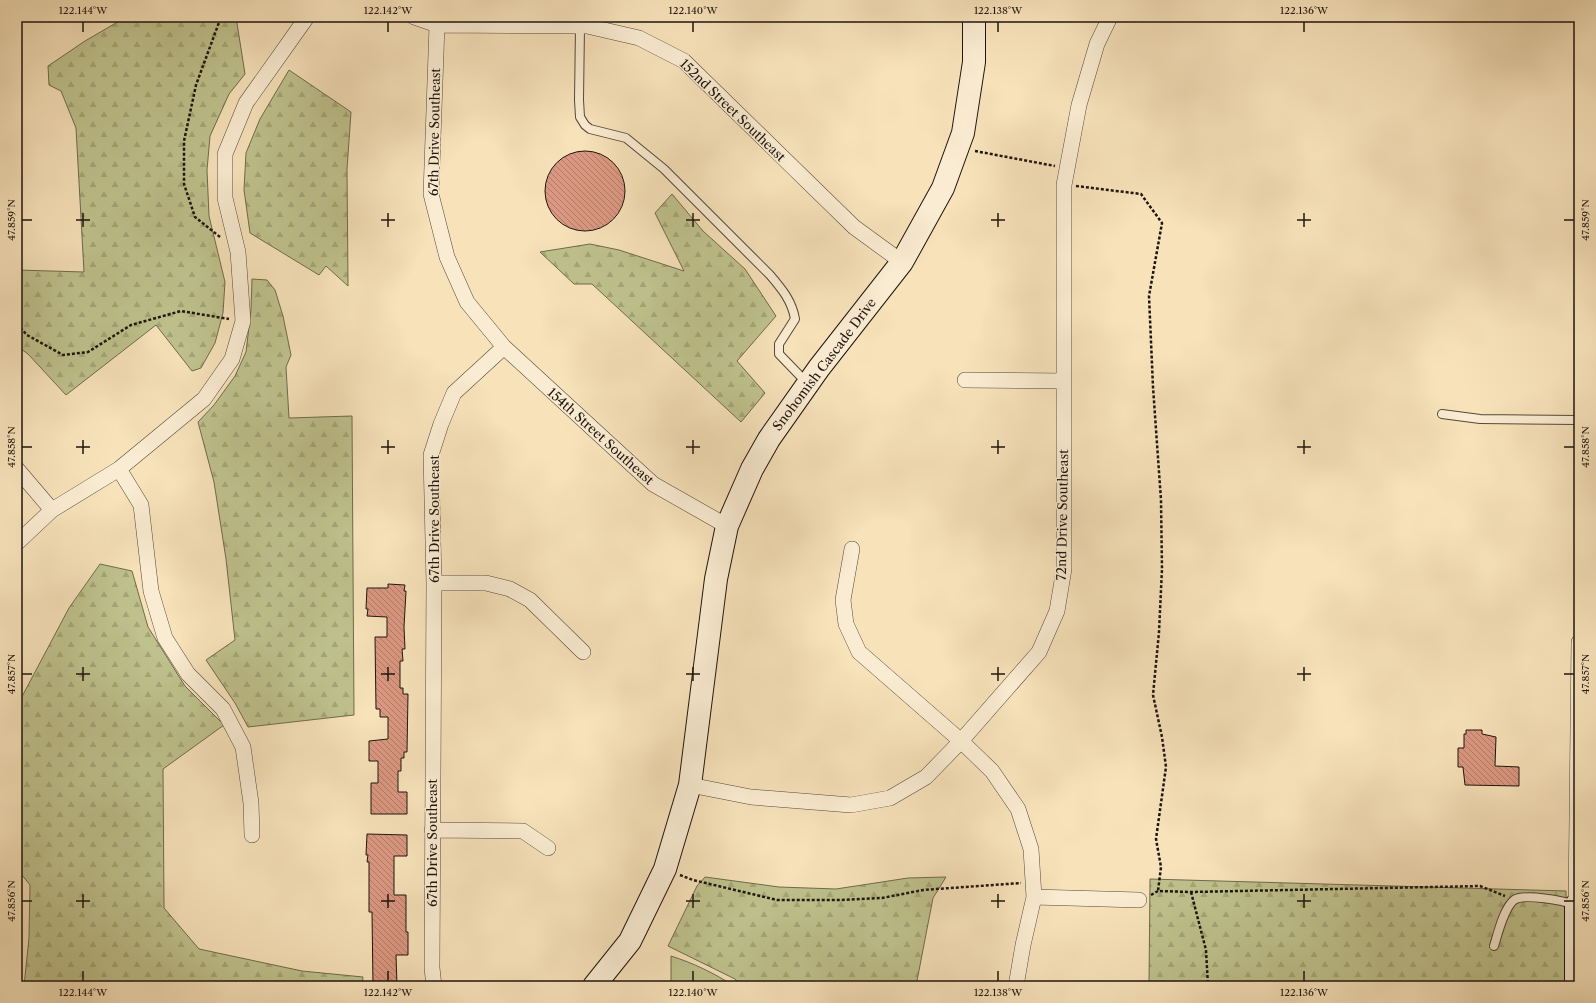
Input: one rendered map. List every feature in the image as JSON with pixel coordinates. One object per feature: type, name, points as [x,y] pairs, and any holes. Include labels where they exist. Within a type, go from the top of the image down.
[{"type":"street","points":[[17,543],[52,510],[119,469],[204,399],[232,359],[243,321],[238,252],[225,198],[225,154],[246,103],[307,17]]},
{"type":"street","name":"152nd Street Southeast","points":[[414,17],[437,25],[584,23],[639,38],[684,61],[854,227],[902,262]]},
{"type":"street","name":"Snohomish Cascade Drive","points":[[594,986],[630,941],[665,868],[690,785],[716,579],[727,526],[752,469],[769,439],[818,368],[902,262],[943,188],[963,133],[974,62],[974,17]]},
{"type":"street","name":"72nd Drive Southeast","points":[[690,785],[751,797],[851,806],[890,798],[926,777],[961,741],[1039,652],[1057,611],[1064,569],[1064,185],[1079,105],[1097,44],[1110,17]]},
{"type":"street","name":"67th Drive Southeast","points":[[434,986],[432,968],[432,830],[434,584],[431,455],[441,424],[454,393],[504,347],[467,302],[447,257],[431,194],[437,25]]},
{"type":"street","name":"154th Street Southeast","points":[[504,347],[653,484],[727,526]]},
{"type":"street","points":[[965,380],[1064,381]]},
{"type":"street","points":[[17,469],[52,510]]},
{"type":"street","points":[[119,469],[141,506],[151,591],[165,638],[188,674],[223,709],[243,747],[251,802],[252,835]]},
{"type":"street","points":[[852,549],[843,600],[846,624],[858,652],[961,741],[992,771],[1018,809],[1031,850],[1034,890],[1016,986]]},
{"type":"street","points":[[434,584],[486,583],[510,589],[530,600],[583,652]]},
{"type":"street","points":[[1576,986],[1578,905],[1579,642]]},
{"type":"street","points":[[432,830],[523,831],[548,848]]},
{"type":"street","points":[[1034,890],[1140,900]]},
{"type":"lane","points":[[584,23],[578,93],[580,117],[590,129],[626,138],[664,169],[770,275],[785,293],[793,308],[795,319],[779,344],[779,354],[808,384]]},
{"type":"lane","points":[[1442,414],[1480,419],[1579,420]]},
{"type":"lane","points":[[1494,946],[1506,910],[1514,900],[1520,898],[1552,898],[1578,905]]},
{"type":"path","points":[[221,17],[196,85],[184,141],[184,184],[195,217],[238,252]]},
{"type":"path","points":[[958,148],[1067,168]]},
{"type":"path","points":[[1064,185],[1141,194],[1162,223],[1149,296],[1153,387],[1161,500],[1162,569],[1159,632],[1153,695],[1162,737],[1166,767],[1156,839],[1161,867],[1158,891],[1191,892],[1480,886],[1514,900]]},
{"type":"path","points":[[17,324],[26,335],[63,355],[88,352],[131,325],[181,311],[243,321]]},
{"type":"path","points":[[665,868],[693,880],[777,900],[842,900],[882,898],[923,890],[1034,890]]},
{"type":"path","points":[[1191,892],[1206,950],[1208,986]]},
{"type":"green space","points":[[122,17],[236,17],[245,74],[229,94],[210,136],[207,170],[209,216],[225,282],[223,313],[215,343],[201,368],[192,371],[156,325],[66,395],[28,354],[17,346],[17,270],[84,272],[76,128],[61,91],[49,85],[48,66],[85,41],[121,20]]},
{"type":"green space","points":[[289,70],[351,112],[347,169],[348,286],[326,266],[319,275],[250,233],[244,190],[246,153],[260,119]]},
{"type":"green space","points":[[672,194],[703,231],[745,269],[776,316],[737,361],[765,393],[741,422],[592,284],[574,284],[540,252],[590,244],[619,250],[684,271],[655,213]]},
{"type":"green space","points":[[252,279],[267,280],[275,290],[283,316],[291,355],[286,367],[289,418],[352,416],[354,715],[248,727],[235,703],[206,660],[235,640],[226,559],[214,482],[198,422],[214,405],[235,376],[246,352],[251,310]]},
{"type":"green space","points":[[100,564],[132,571],[148,627],[185,686],[224,725],[163,769],[164,908],[199,949],[302,971],[363,977],[362,986],[24,986],[29,938],[30,885],[17,869],[17,706],[69,608]]},
{"type":"green space","points":[[705,877],[779,887],[836,889],[908,878],[946,877],[933,898],[916,986],[742,986],[735,979],[668,946],[697,886]]},
{"type":"green space","points":[[1150,879],[1566,891],[1566,986],[1149,986]]},
{"type":"green space","points":[[671,956],[703,969],[734,986],[671,986]]},
{"type":"building","points":[[577,151],[593,151],[614,162],[625,183],[625,199],[614,220],[593,231],[577,231],[563,225],[556,220],[551,213],[545,199],[545,183],[551,169],[556,162],[563,157]]},
{"type":"building","points":[[388,584],[405,585],[404,591],[406,591],[404,627],[405,649],[402,649],[403,661],[400,661],[400,688],[403,688],[403,694],[408,694],[407,752],[404,752],[404,758],[401,758],[401,771],[398,771],[398,792],[407,792],[407,814],[371,814],[371,783],[378,783],[378,761],[369,761],[369,741],[388,739],[388,717],[380,717],[380,709],[376,709],[375,637],[387,637],[387,617],[367,616],[367,588],[388,588]]},
{"type":"building","points":[[1466,730],[1482,730],[1482,734],[1496,737],[1495,766],[1519,767],[1519,786],[1465,785],[1463,767],[1458,767],[1458,748],[1464,748],[1464,734],[1466,734]]},
{"type":"building","points":[[367,834],[407,835],[407,856],[394,856],[394,895],[406,895],[406,932],[408,932],[408,955],[396,955],[397,986],[373,986],[372,912],[369,912],[369,862],[367,862],[368,855],[366,855]]}]
